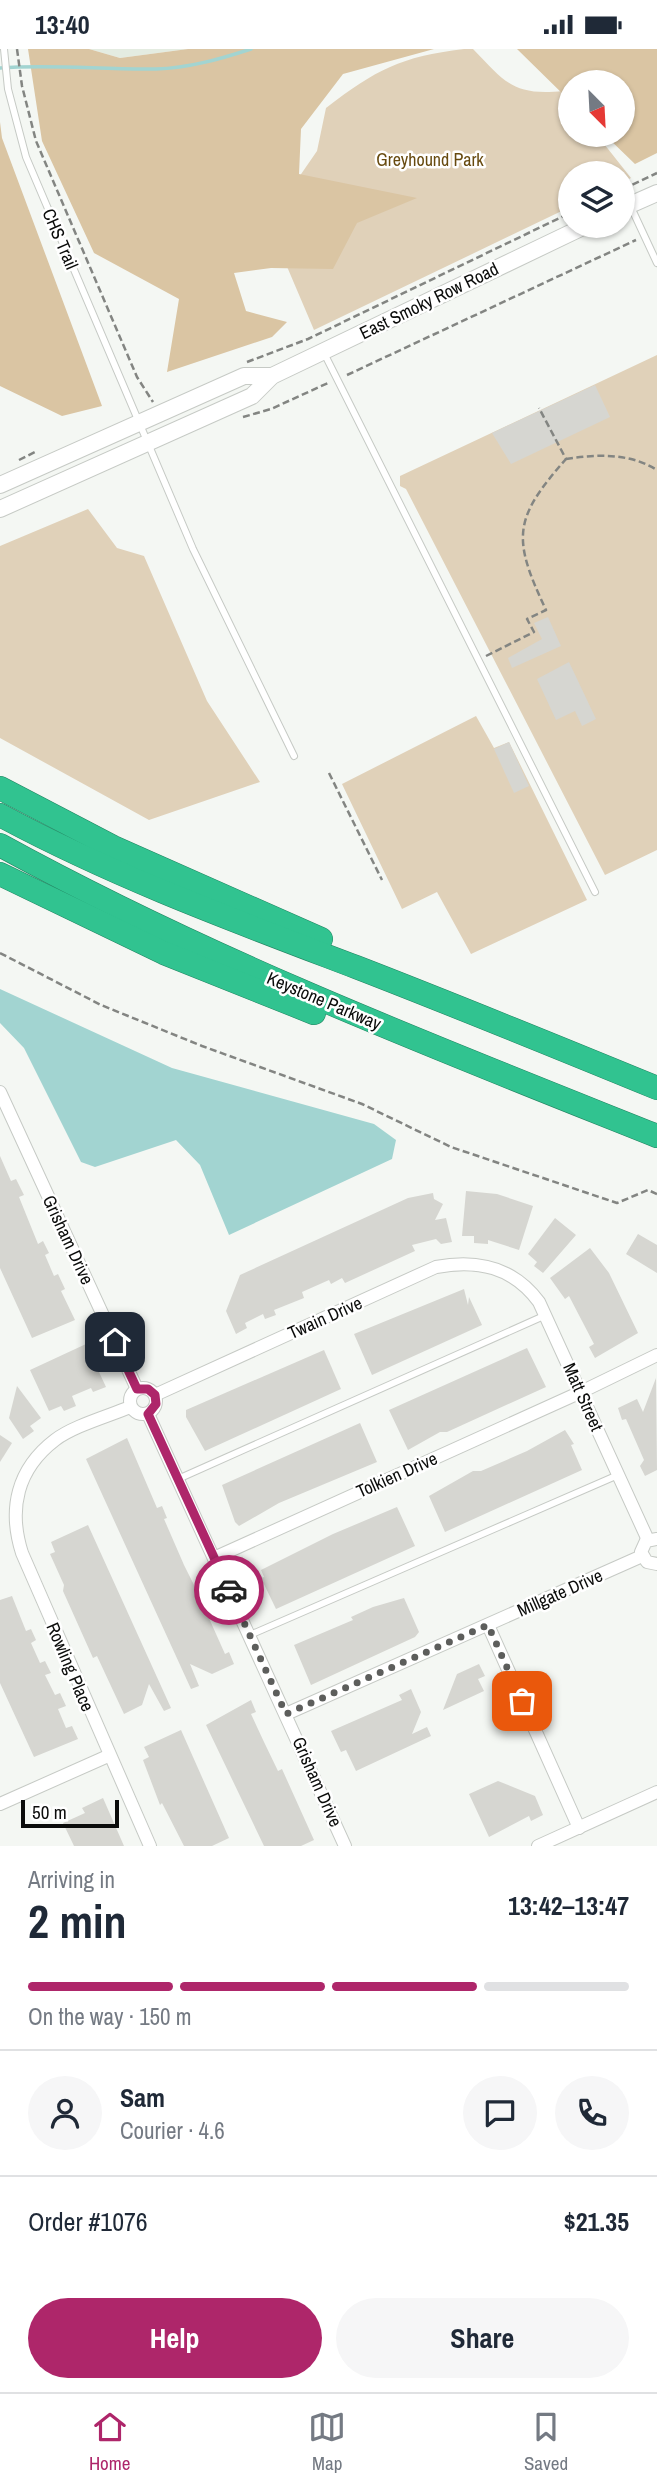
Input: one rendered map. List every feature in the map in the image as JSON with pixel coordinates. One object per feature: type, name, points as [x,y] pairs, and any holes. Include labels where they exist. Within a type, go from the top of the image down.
[{"type":"highway","points":[[0,788],[131,856],[380,964],[510,1028]]},
{"type":"highway","points":[[0,815],[87,860],[175,899],[657,1087]]},
{"type":"highway","name":"Keystone Parkway","points":[[0,845],[136,916],[275,980],[657,1137]]},
{"type":"highway","points":[[0,874],[104,926],[226,979],[418,1053],[657,1137]]},
{"type":"street","points":[[635,203],[657,193]]},
{"type":"street","name":"East Smoky Row Road","points":[[0,509],[251,396],[272,376],[560,238]]},
{"type":"street","name":"East Smoky Row Road","points":[[0,485],[244,376],[272,376]]},
{"type":"street","name":"Grisham Drive","points":[[0,1092],[137,1389]]},
{"type":"street","name":"Twain Drive","points":[[155,1395],[436,1267],[474,1263],[500,1269]]},
{"type":"street","name":"Matt Street","points":[[500,1269],[528,1288],[546,1315],[618,1475],[653,1539]]},
{"type":"street","name":"Tolkien Drive","points":[[214,1558],[657,1355]]},
{"type":"street","points":[[137,1389],[148,1389],[155,1395],[156,1404],[148,1414],[139,1414],[130,1407],[130,1397],[137,1389]]},
{"type":"street","name":"Rowling Place","points":[[130,1407],[56,1439],[20,1483],[14,1501],[16,1535],[108,1756],[150,1846]]},
{"type":"street","name":"Grisham Drive","points":[[148,1414],[345,1846]]},
{"type":"street","points":[[653,1539],[641,1548],[642,1556],[647,1562],[657,1564]]},
{"type":"street","name":"Millgate Drive","points":[[286,1714],[642,1556]]},
{"type":"street","points":[[488,1625],[579,1828]]},
{"type":"street","points":[[0,1804],[108,1756]]},
{"type":"street","points":[[538,1846],[657,1792]]},
{"type":"lane","name":"CHS Trail","points":[[4,49],[8,89],[26,157],[193,549],[294,756]]},
{"type":"lane","points":[[635,223],[657,263]]},
{"type":"lane","points":[[323,352],[480,659],[595,892]]},
{"type":"lane","points":[[178,1479],[546,1315]]},
{"type":"lane","points":[[250,1635],[618,1475]]},
{"type":"path","points":[[17,49],[22,86],[46,167],[131,365],[153,402],[158,400]]},
{"type":"path","points":[[635,183],[657,173]]},
{"type":"path","points":[[236,366],[308,339],[558,219]]},
{"type":"path","points":[[351,373],[635,240]]},
{"type":"path","points":[[238,418],[271,409],[324,385]]},
{"type":"path","points":[[539,408],[566,459]]},
{"type":"path","points":[[480,659],[534,632],[527,619],[545,610],[525,566],[522,542],[526,516],[537,494],[566,459],[611,455],[633,459],[657,470]]},
{"type":"path","points":[[329,773],[382,880]]},
{"type":"path","points":[[0,953],[101,1005],[202,1046],[362,1104],[451,1147],[617,1203],[649,1190],[657,1194]]},
{"type":"shaded area","points":[[28,49],[89,49],[120,58],[188,49],[434,49],[343,74],[301,129],[299,174],[417,198],[357,223],[333,269],[271,268],[234,273],[246,311],[287,322],[272,337],[167,372],[179,299],[94,253],[42,141]]},
{"type":"shaded area","points":[[89,49],[188,49],[120,58]]},
{"type":"shaded area","points":[[517,49],[657,49],[657,153],[635,164],[635,161],[617,147],[635,147],[635,70],[558,70],[558,89]]},
{"type":"shaded area","points":[[0,122],[2,138],[102,406],[62,416],[0,386]]},
{"type":"green space","name":"Greyhound Park","points":[[473,49],[502,78],[521,89],[558,91],[558,147],[606,147],[618,161],[558,161],[558,213],[314,330],[268,222],[317,151],[326,108],[375,74],[406,61],[442,52]]},
{"type":"green space","points":[[657,355],[657,850],[605,875],[406,489],[400,486],[400,476]]},
{"type":"green space","points":[[88,509],[117,548],[144,556],[207,701],[260,782],[149,820],[0,738],[0,546]]},
{"type":"green space","points":[[476,716],[494,748],[509,742],[587,900],[471,954],[437,892],[402,909],[342,784]]},
{"type":"water","points":[[0,989],[172,1068],[374,1124],[396,1140],[392,1159],[229,1235],[200,1165],[176,1140],[95,1167],[81,1162],[24,1048],[0,1023]]},
{"type":"building","points":[[595,385],[610,417],[511,464],[492,433]]},
{"type":"building","points":[[548,617],[561,646],[512,668],[508,658],[542,639],[534,623]]},
{"type":"building","points":[[569,662],[596,719],[582,726],[575,711],[556,720],[537,679]]},
{"type":"building","points":[[509,742],[529,786],[514,793],[494,749]]},
{"type":"building","points":[[0,1156],[11,1181],[16,1179],[24,1195],[19,1197],[38,1244],[43,1241],[49,1253],[45,1255],[54,1276],[58,1274],[65,1289],[61,1291],[75,1320],[32,1338],[0,1268]]},
{"type":"building","points":[[466,1191],[497,1194],[533,1206],[519,1250],[488,1240],[488,1244],[474,1243],[474,1236],[462,1236]]},
{"type":"building","points":[[433,1193],[434,1199],[443,1204],[435,1220],[446,1218],[452,1242],[441,1244],[436,1239],[412,1245],[415,1251],[345,1283],[342,1278],[331,1284],[329,1280],[302,1292],[304,1298],[274,1310],[276,1315],[265,1319],[263,1314],[245,1323],[247,1328],[236,1334],[226,1311],[240,1275],[408,1198]]},
{"type":"building","points":[[555,1218],[576,1235],[543,1273],[534,1266],[537,1262],[528,1254]]},
{"type":"building","points":[[638,1234],[657,1245],[657,1273],[626,1254]]},
{"type":"building","points":[[590,1248],[609,1273],[638,1333],[595,1358],[589,1347],[594,1344],[569,1296],[565,1299],[550,1278]]},
{"type":"building","points":[[464,1289],[468,1305],[469,1297],[482,1325],[372,1375],[354,1334]]},
{"type":"building","points":[[86,1344],[106,1387],[93,1392],[91,1388],[72,1396],[76,1406],[64,1411],[61,1406],[49,1411],[30,1370]]},
{"type":"building","points":[[527,1348],[546,1387],[447,1432],[440,1432],[408,1450],[389,1410]]},
{"type":"building","points":[[324,1350],[341,1389],[205,1451],[186,1417],[186,1410]]},
{"type":"building","points":[[656,1378],[657,1470],[645,1476],[640,1466],[644,1460],[626,1419],[622,1420],[618,1408],[637,1399],[643,1412]]},
{"type":"building","points":[[17,1386],[41,1418],[30,1426],[34,1431],[23,1439],[9,1418]]},
{"type":"building","points":[[360,1423],[377,1462],[279,1503],[239,1526],[235,1522],[222,1485]]},
{"type":"building","points":[[565,1430],[574,1444],[571,1445],[582,1470],[445,1532],[429,1496],[473,1471],[481,1471],[527,1451]]},
{"type":"building","points":[[0,1435],[12,1443],[0,1462]]},
{"type":"building","points":[[127,1438],[157,1508],[162,1506],[167,1518],[164,1519],[184,1565],[199,1595],[203,1593],[208,1605],[204,1607],[225,1654],[229,1652],[234,1664],[212,1674],[190,1664],[199,1686],[191,1689],[86,1459]]},
{"type":"building","points":[[397,1507],[415,1546],[276,1609],[261,1578],[264,1577],[261,1570],[333,1534]]},
{"type":"building","points":[[88,1525],[171,1708],[164,1711],[149,1684],[142,1705],[124,1714],[97,1656],[93,1658],[63,1591],[64,1585],[50,1554],[55,1552],[51,1542]]},
{"type":"building","points":[[12,1596],[26,1631],[31,1629],[36,1640],[31,1643],[40,1663],[45,1661],[51,1673],[45,1675],[55,1695],[60,1693],[66,1706],[58,1709],[66,1728],[72,1726],[78,1739],[34,1757],[0,1683],[0,1600]]},
{"type":"building","points":[[404,1598],[419,1632],[415,1637],[311,1685],[294,1645],[353,1620],[351,1617],[373,1607]]},
{"type":"building","points":[[479,1664],[485,1676],[478,1679],[484,1691],[443,1710],[457,1674]]},
{"type":"building","points":[[411,1689],[421,1712],[412,1734],[427,1727],[431,1736],[356,1771],[346,1750],[341,1752],[331,1731],[402,1700],[399,1695]]},
{"type":"building","points":[[251,1700],[256,1712],[251,1714],[278,1771],[282,1769],[314,1840],[301,1846],[264,1846],[206,1725]]},
{"type":"building","points":[[181,1730],[229,1838],[212,1846],[184,1846],[162,1803],[160,1805],[143,1760],[149,1757],[144,1747]]},
{"type":"building","points":[[498,1781],[535,1796],[543,1815],[531,1821],[529,1816],[489,1837],[469,1794]]},
{"type":"building","points":[[103,1798],[124,1846],[74,1846],[63,1823],[85,1813],[82,1808]]},
{"type":"waterway","points":[[0,68],[168,68],[204,62],[251,49]]},
{"type":"way so far","points":[[229,1590],[286,1714],[488,1625],[522,1701]]},
{"type":"route","points":[[115,1342],[137,1389],[148,1389],[155,1395],[156,1404],[148,1414],[229,1590]]}]
